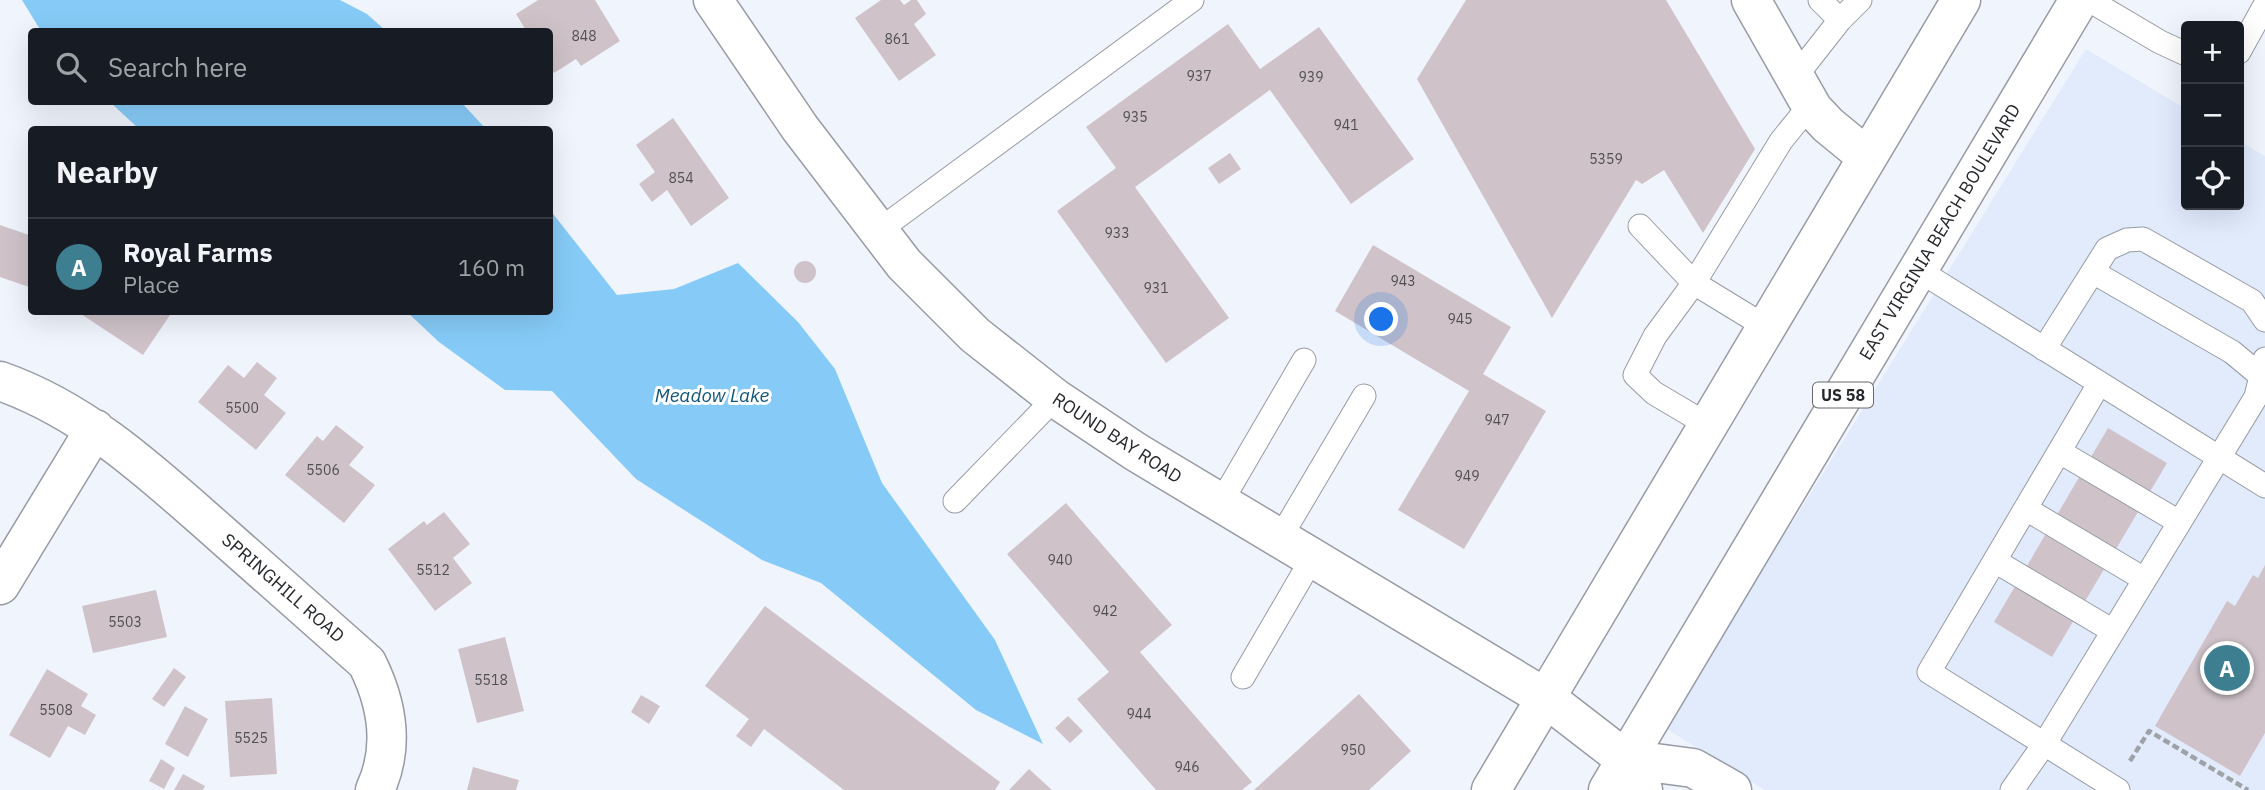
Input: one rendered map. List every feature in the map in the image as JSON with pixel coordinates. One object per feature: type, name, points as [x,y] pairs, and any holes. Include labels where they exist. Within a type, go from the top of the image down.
[{"type":"street","name":"ROUND BAY ROAD","points":[[713,0],[800,128],[878,231],[904,264],[975,335],[1055,398],[1220,503],[1546,698],[1626,780]]},
{"type":"street","points":[[1751,0],[1803,90],[1828,124],[1867,157]]},
{"type":"street","points":[[1491,790],[1961,0]]},
{"type":"street","name":"EAST VIRGINIA BEACH BOULEVARD","points":[[1626,780],[1918,270],[2079,0]]},
{"type":"street","name":"SPRINGHILL ROAD","points":[[0,381],[70,414],[95,429],[145,467],[367,663],[379,687],[387,720],[386,754],[375,790]]},
{"type":"street","points":[[0,585],[95,429]]},
{"type":"street","points":[[1626,780],[1693,768],[1732,790]]},
{"type":"lane","points":[[878,231],[1192,0]]},
{"type":"lane","points":[[1820,0],[1840,20]]},
{"type":"lane","points":[[1708,425],[1654,393],[1635,375],[1655,336],[1694,284],[1781,141],[1803,90],[1840,20],[1860,0]]},
{"type":"lane","points":[[2089,0],[2181,52]]},
{"type":"lane","points":[[2244,43],[2265,5]]},
{"type":"lane","points":[[1640,226],[1694,284],[1766,327]]},
{"type":"lane","points":[[2044,349],[2107,250],[2127,240],[2143,239],[2252,301],[2265,320]]},
{"type":"lane","points":[[1918,270],[2265,486]]},
{"type":"lane","points":[[2012,790],[2045,743],[2256,397],[2263,367],[2093,272]]},
{"type":"lane","points":[[1220,503],[1304,360]]},
{"type":"lane","points":[[2099,384],[1929,673],[2118,790]]},
{"type":"lane","points":[[1280,538],[1364,396]]},
{"type":"lane","points":[[955,501],[1055,398]]},
{"type":"lane","points":[[2060,452],[2179,522]]},
{"type":"lane","points":[[2026,509],[2144,579]]},
{"type":"lane","points":[[1243,677],[1313,557]]},
{"type":"lane","points":[[1995,561],[2113,631]]},
{"type":"path","points":[[2084,770],[2098,742],[2130,761],[2148,731],[2248,790]]},
{"type":"shaded area","points":[[2086,49],[2181,106],[2181,210],[2244,210],[2244,144],[2265,156],[2265,790],[1765,790],[1665,728]]},
{"type":"water","points":[[22,0],[340,0],[367,14],[383,28],[39,28]]},
{"type":"water","points":[[113,105],[464,105],[483,126],[136,126]]},
{"type":"water","name":"Meadow Lake","points":[[553,214],[617,295],[674,289],[738,263],[798,322],[835,369],[882,483],[995,640],[1043,744],[976,710],[821,583],[762,560],[636,479],[552,391],[505,390],[439,342],[410,315],[553,315]]},
{"type":"building","points":[[538,0],[595,0],[620,41],[581,66],[576,59],[554,73],[553,28],[525,28],[516,14]]},
{"type":"building","points":[[881,0],[900,0],[904,5],[911,0],[917,0],[926,14],[914,24],[936,55],[899,81],[855,18]]},
{"type":"building","points":[[1466,0],[1666,0],[1755,149],[1703,233],[1664,170],[1642,184],[1636,180],[1552,318],[1417,79]]},
{"type":"building","points":[[1228,24],[1260,69],[1319,27],[1414,159],[1351,204],[1270,90],[1135,187],[1229,318],[1166,363],[1057,211],[1116,168],[1086,127]]},
{"type":"building","points":[[673,118],[729,198],[691,226],[667,190],[652,202],[639,184],[655,172],[636,145]]},
{"type":"building","points":[[1230,153],[1241,169],[1219,184],[1208,168]]},
{"type":"building","points":[[0,225],[28,235],[28,287],[0,277]]},
{"type":"building","points":[[1373,245],[1511,327],[1483,374],[1546,411],[1464,549],[1398,510],[1469,391],[1335,311]]},
{"type":"building","points":[[805,261],[813,264],[816,272],[813,280],[805,283],[797,280],[794,272],[797,264]]},
{"type":"building","points":[[83,315],[170,315],[143,355]]},
{"type":"building","points":[[257,362],[277,378],[264,395],[286,413],[256,450],[198,402],[228,365],[244,378]]},
{"type":"building","points":[[336,425],[364,447],[349,465],[375,485],[344,523],[285,475],[317,436],[323,441]]},
{"type":"building","points":[[2108,428],[2167,463],[2052,657],[1994,622]]},
{"type":"building","points":[[1066,503],[1172,625],[1140,652],[1252,782],[1242,790],[1156,790],[1077,699],[1109,672],[1007,554]]},
{"type":"building","points":[[444,512],[470,544],[453,558],[472,583],[435,611],[388,549],[424,521],[427,525]]},
{"type":"building","points":[[2265,565],[2265,733],[2240,776],[2155,726],[2227,601],[2235,606],[2253,575],[2258,578]]},
{"type":"building","points":[[156,590],[167,637],[93,653],[82,606]]},
{"type":"building","points":[[765,606],[1000,782],[995,790],[844,790],[764,729],[751,747],[736,736],[749,719],[705,686]]},
{"type":"building","points":[[505,637],[524,711],[477,723],[458,649]]},
{"type":"building","points":[[174,668],[186,677],[164,707],[152,699]]},
{"type":"building","points":[[47,669],[88,694],[81,706],[96,715],[85,735],[68,726],[50,758],[9,735]]},
{"type":"building","points":[[1359,694],[1411,751],[1369,790],[1254,790]]},
{"type":"building","points":[[641,695],[660,706],[649,724],[631,712]]},
{"type":"building","points":[[272,698],[277,774],[230,777],[225,701]]},
{"type":"building","points":[[185,706],[208,719],[188,757],[165,744]]},
{"type":"building","points":[[1068,716],[1083,731],[1070,743],[1055,728]]},
{"type":"building","points":[[161,759],[175,768],[164,789],[149,781]]},
{"type":"building","points":[[473,767],[519,780],[516,790],[467,790]]},
{"type":"building","points":[[1029,769],[1052,790],[1009,790]]},
{"type":"building","points":[[183,774],[205,786],[203,790],[174,790]]},
{"type":"place","name":"Royal Farms","points":[[2227,668]]}]
